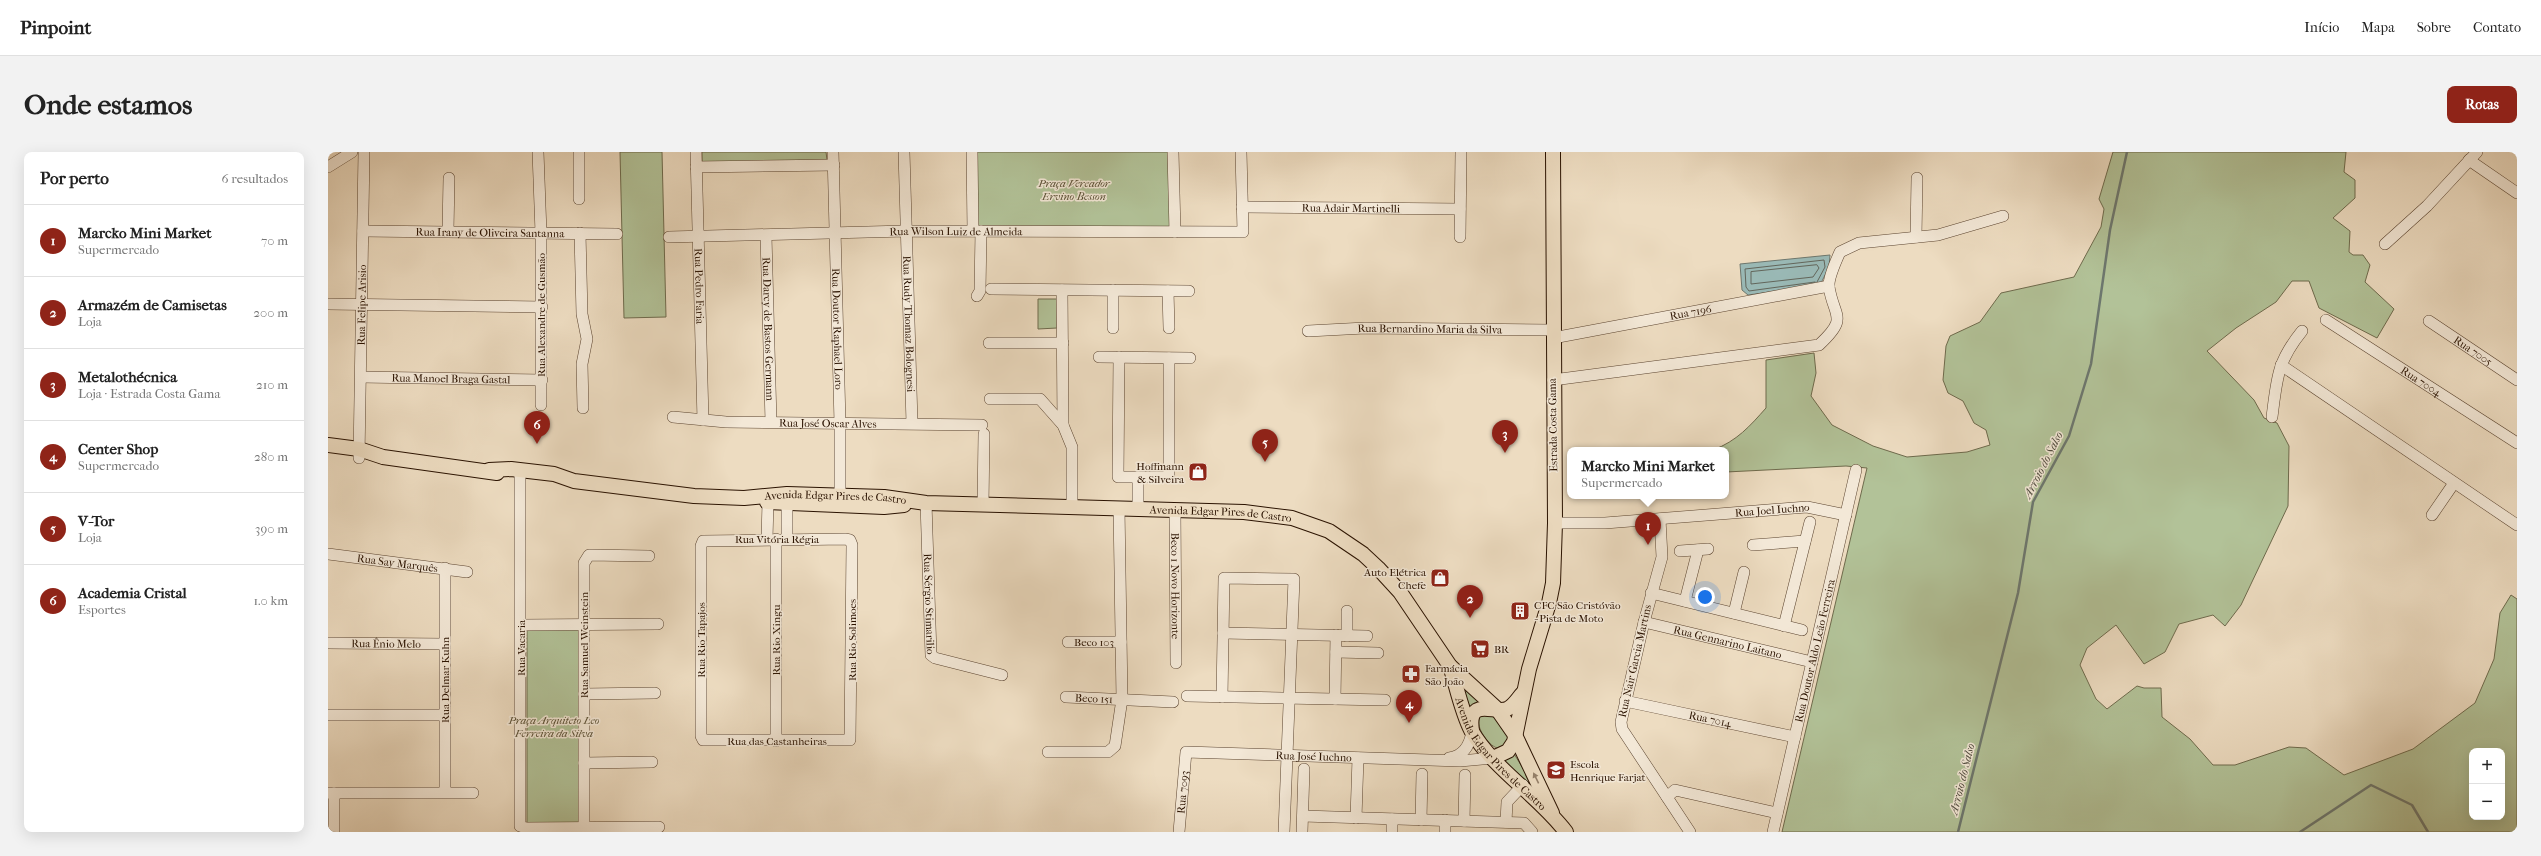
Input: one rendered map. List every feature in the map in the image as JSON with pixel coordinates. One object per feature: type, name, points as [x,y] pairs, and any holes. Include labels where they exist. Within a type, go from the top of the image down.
[{"type":"main road","name":"Estrada Costa Gama","points":[[1515,735],[1523,693],[1549,603],[1552,584],[1555,523],[1553,380],[1553,152]]},
{"type":"main road","name":"Avenida Edgar Pires de Castro","points":[[328,445],[359,453],[383,457],[520,474],[554,483],[574,482],[654,492],[744,498],[787,504],[840,501]]},
{"type":"main road","name":"Avenida Edgar Pires de Castro","points":[[328,454],[359,453]]},
{"type":"main road","name":"Avenida Edgar Pires de Castro","points":[[744,498],[787,494],[884,507],[926,503],[983,506],[1138,508],[1267,514],[1292,518],[1329,531],[1363,554],[1378,568],[1400,592],[1450,666],[1497,709],[1515,735],[1552,813]]},
{"type":"main road","name":"Avenida Edgar Pires de Castro","points":[[1450,666],[1464,714],[1472,731],[1493,758],[1552,813],[1566,832]]},
{"type":"main road","name":"Estrada Costa Gama","points":[[1497,709],[1509,708],[1523,693]]},
{"type":"main road","points":[[1472,731],[1472,720],[1477,711],[1487,707],[1497,709]]},
{"type":"main road","points":[[1493,758],[1508,751],[1515,735]]},
{"type":"street","points":[[328,167],[352,152]]},
{"type":"street","name":"Rua Felipe Arisio","points":[[359,453],[364,152]]},
{"type":"street","name":"Rua Alexandre de Gusmão","points":[[538,152],[542,307],[541,406]]},
{"type":"street","points":[[579,152],[579,199]]},
{"type":"street","name":"Rua Pedro Faria","points":[[696,152],[703,420]]},
{"type":"street","name":"Rua Doutor Raphael Loro","points":[[833,152],[840,423],[840,501]]},
{"type":"street","name":"Rua Rudy Thomaz Bolognesi","points":[[904,152],[912,423]]},
{"type":"street","points":[[972,152],[980,291],[977,296]]},
{"type":"street","points":[[1173,152],[1175,232]]},
{"type":"street","points":[[1241,152],[1242,207]]},
{"type":"street","points":[[1460,237],[1461,152]]},
{"type":"street","points":[[2385,244],[2427,206],[2473,156],[2517,192]]},
{"type":"street","points":[[696,167],[834,165]]},
{"type":"street","points":[[448,231],[449,178]]},
{"type":"street","points":[[1916,238],[1917,178]]},
{"type":"street","name":"Rua Wilson Luiz de Almeida","points":[[669,237],[766,236],[906,231],[1243,232],[1242,207]]},
{"type":"street","name":"Rua Adair Martinelli","points":[[1242,207],[1460,209]]},
{"type":"street","points":[[1553,380],[1819,345],[1836,324],[1838,312],[1829,286],[1840,252],[1859,243],[1916,238],[1952,232],[2003,216]]},
{"type":"street","name":"Rua Irany de Oliveira Santanna","points":[[363,231],[617,234]]},
{"type":"street","points":[[580,234],[582,314],[587,339],[582,364],[583,408]]},
{"type":"street","name":"Rua Darcy de Bastos Germann","points":[[766,236],[771,422]]},
{"type":"street","name":"Rua 7196","points":[[1553,334],[1829,286]]},
{"type":"street","points":[[991,289],[1189,291]]},
{"type":"street","points":[[1062,290],[1063,425]]},
{"type":"street","points":[[1113,290],[1113,328]]},
{"type":"street","points":[[1168,291],[1169,328]]},
{"type":"street","points":[[328,304],[542,307]]},
{"type":"street","name":"Rua 7004","points":[[2326,320],[2517,444]]},
{"type":"street","name":"Rua 7005","points":[[2429,321],[2517,380]]},
{"type":"street","name":"Rua Bernardino Maria da Silva","points":[[1308,331],[1365,328],[1553,334]]},
{"type":"street","points":[[2272,417],[2281,365],[2287,350],[2302,331]]},
{"type":"street","points":[[989,343],[1063,343]]},
{"type":"street","points":[[1099,357],[1190,358]]},
{"type":"street","points":[[1119,357],[1118,477],[1169,477],[1169,358]]},
{"type":"street","points":[[2281,365],[2517,525]]},
{"type":"street","name":"Rua Manoel Braga Gastal","points":[[361,377],[542,380]]},
{"type":"street","points":[[990,399],[1040,399],[1063,425],[1072,447],[1072,507]]},
{"type":"street","name":"Rua José Oscar Alves","points":[[673,417],[703,420],[771,422],[912,423],[983,430],[983,506]]},
{"type":"street","name":"Rua Doutor Aldo Leão Ferreira","points":[[1773,832],[1856,470]]},
{"type":"street","name":"Rua Vacaria","points":[[520,474],[520,826],[526,828],[584,828]]},
{"type":"street","points":[[1138,477],[1138,508]]},
{"type":"street","points":[[2432,515],[2454,483]]},
{"type":"street","points":[[768,502],[777,539]]},
{"type":"street","name":"Rua Sérgio Stimarilio","points":[[926,503],[931,654],[935,658],[1002,675]]},
{"type":"street","points":[[777,539],[787,504]]},
{"type":"street","name":"Rua Joel Iuchno","points":[[1555,523],[1605,523],[1808,507],[1846,514]]},
{"type":"street","points":[[1048,752],[1108,752],[1113,750],[1122,699],[1119,508]]},
{"type":"street","name":"Beco 1 Novo Horizonte","points":[[1175,510],[1176,663]]},
{"type":"street","name":"Rua Nair Garcia Martins","points":[[1660,519],[1662,557],[1651,593],[1625,701],[1622,714],[1622,730],[1690,832]]},
{"type":"street","points":[[1784,626],[1810,522]]},
{"type":"street","name":"Rua Vitória Régia","points":[[703,541],[777,539],[850,540]]},
{"type":"street","name":"Rua Rio Xingu","points":[[776,741],[777,539]]},
{"type":"street","name":"Rua Rio Solimoes","points":[[850,540],[852,720],[850,740]]},
{"type":"street","name":"Rua Rio Tapajos","points":[[703,541],[701,546],[701,736],[703,740]]},
{"type":"street","points":[[1753,545],[1805,541]]},
{"type":"street","points":[[1680,552],[1703,549],[1685,601]]},
{"type":"street","name":"Rua Say Marquês","points":[[328,554],[467,572]]},
{"type":"street","name":"Rua Samuel Weinstein","points":[[584,828],[585,558],[589,555],[649,556]]},
{"type":"street","name":"Rua Delmar Kuhn","points":[[445,568],[445,792]]},
{"type":"street","points":[[1734,613],[1744,572]]},
{"type":"street","points":[[1222,697],[1224,578],[1294,579],[1284,832]]},
{"type":"street","points":[[1651,593],[1802,630]]},
{"type":"street","points":[[1335,699],[1336,652],[1342,636],[1347,611]]},
{"type":"street","name":"Rua Gennarino Laitano","points":[[1644,622],[1812,662]]},
{"type":"street","points":[[521,625],[658,624]]},
{"type":"street","points":[[1223,633],[1367,636]]},
{"type":"street","name":"Beco 103","points":[[1068,642],[1121,642]]},
{"type":"street","name":"Rua Ênio Melo","points":[[328,643],[445,644]]},
{"type":"street","points":[[1336,652],[1378,653]]},
{"type":"street","points":[[584,694],[655,693]]},
{"type":"street","points":[[1188,696],[1385,700]]},
{"type":"street","name":"Beco 151","points":[[1066,697],[1173,702]]},
{"type":"street","name":"Rua 7014","points":[[1625,701],[1795,737]]},
{"type":"street","points":[[328,715],[445,715]]},
{"type":"street","name":"Rua José Iuchno","points":[[1441,759],[1460,754],[1470,741],[1472,731]]},
{"type":"street","name":"Rua das Castanheiras","points":[[703,740],[850,740]]},
{"type":"street","name":"Rua José Iuchno","points":[[1186,752],[1476,761],[1493,758]]},
{"type":"street","name":"Rua 7093","points":[[1179,832],[1186,752]]},
{"type":"street","points":[[1356,818],[1358,758]]},
{"type":"street","points":[[584,763],[652,762]]},
{"type":"street","points":[[1302,832],[1304,769]]},
{"type":"street","points":[[1421,820],[1422,774]]},
{"type":"street","points":[[1464,821],[1465,775]]},
{"type":"street","points":[[1506,822],[1507,802],[1523,785]]},
{"type":"street","points":[[1667,797],[1675,790],[1777,813]]},
{"type":"street","points":[[334,832],[331,793],[473,793]]},
{"type":"street","points":[[1303,816],[1524,823],[1532,832]]},
{"type":"street","points":[[1392,819],[1392,832]]},
{"type":"street","points":[[1445,820],[1445,832]]},
{"type":"street","points":[[584,828],[659,828]]},
{"type":"green space","points":[[620,152],[662,152],[666,317],[624,318]]},
{"type":"green space","points":[[702,152],[826,152],[827,160],[702,162]]},
{"type":"green space","name":"Praça Vereador Ervino Besson","points":[[976,152],[1168,152],[1170,227],[977,226]]},
{"type":"green space","points":[[2113,152],[2346,152],[2344,172],[2355,180],[2355,198],[2333,218],[2350,231],[2349,252],[2353,255],[2363,255],[2370,265],[2365,282],[2394,309],[2377,338],[2319,308],[2309,281],[2292,281],[2276,302],[2236,328],[2207,351],[2254,400],[2264,418],[2277,423],[2289,446],[2288,506],[2241,605],[2225,626],[2213,615],[2179,624],[2165,652],[2144,664],[2116,625],[2087,648],[2080,665],[2096,699],[2107,709],[2137,686],[2144,688],[2161,688],[2162,717],[2190,739],[2213,765],[2235,765],[2289,747],[2306,748],[2344,775],[2413,749],[2475,703],[2494,659],[2500,613],[2511,595],[2517,599],[2517,832],[1782,832],[1867,468],[1846,466],[1729,472],[1729,447],[1720,447],[1736,438],[1749,427],[1766,408],[1766,360],[1814,353],[1816,373],[1811,396],[1832,425],[1873,446],[1907,457],[1967,452],[1990,445],[1986,430],[1974,423],[1963,401],[1948,393],[1943,380],[1946,346],[1950,336],[1980,322],[2001,293],[2074,277],[2101,227],[2104,209],[2099,199]]},
{"type":"green space","points":[[1038,299],[1057,299],[1057,328],[1038,329]]},
{"type":"green space","name":"Praça Arquiteto Leo Ferreira da Silva","points":[[527,629],[581,629],[581,824],[527,824]]},
{"type":"green space","points":[[1460,683],[1484,704],[1472,712]]},
{"type":"green space","points":[[1483,714],[1494,716],[1508,737],[1505,745],[1497,748],[1484,736],[1479,726],[1479,718]]},
{"type":"green space","points":[[1513,752],[1533,785],[1530,788],[1501,760]]},
{"type":"water","points":[[1830,255],[1829,267],[1820,285],[1748,295],[1742,290],[1740,264]]},
{"type":"waterway","name":"Arroio do Salso","points":[[1958,832],[2018,593],[2033,502],[2069,436],[2091,364],[2110,230],[2127,152]]},
{"type":"waterway","points":[[2300,832],[2371,785],[2412,805],[2428,832]]},
{"type":"place","name":"Academia Cristal","points":[[537,444]]},
{"type":"place","name":"Metalothécnica","points":[[1505,453]]},
{"type":"place","name":"V-Tor","points":[[1265,462]]},
{"type":"place","name":"Hoffmann & Silveira","points":[[1198,472]]},
{"type":"place","name":"Marcko Mini Market","points":[[1648,545]]},
{"type":"place","name":"Auto Elétrica Chefe","points":[[1440,578]]},
{"type":"place","name":"CFC São Cristóvão - Pista de Moto","points":[[1520,611]]},
{"type":"place","name":"Armazém de Camisetas","points":[[1470,618]]},
{"type":"place","name":"BR","points":[[1480,649]]},
{"type":"place","name":"Farmácia São João","points":[[1411,674]]},
{"type":"place","name":"Center Shop","points":[[1409,723]]},
{"type":"place","name":"Escola Henrique Farjat","points":[[1556,770]]}]
